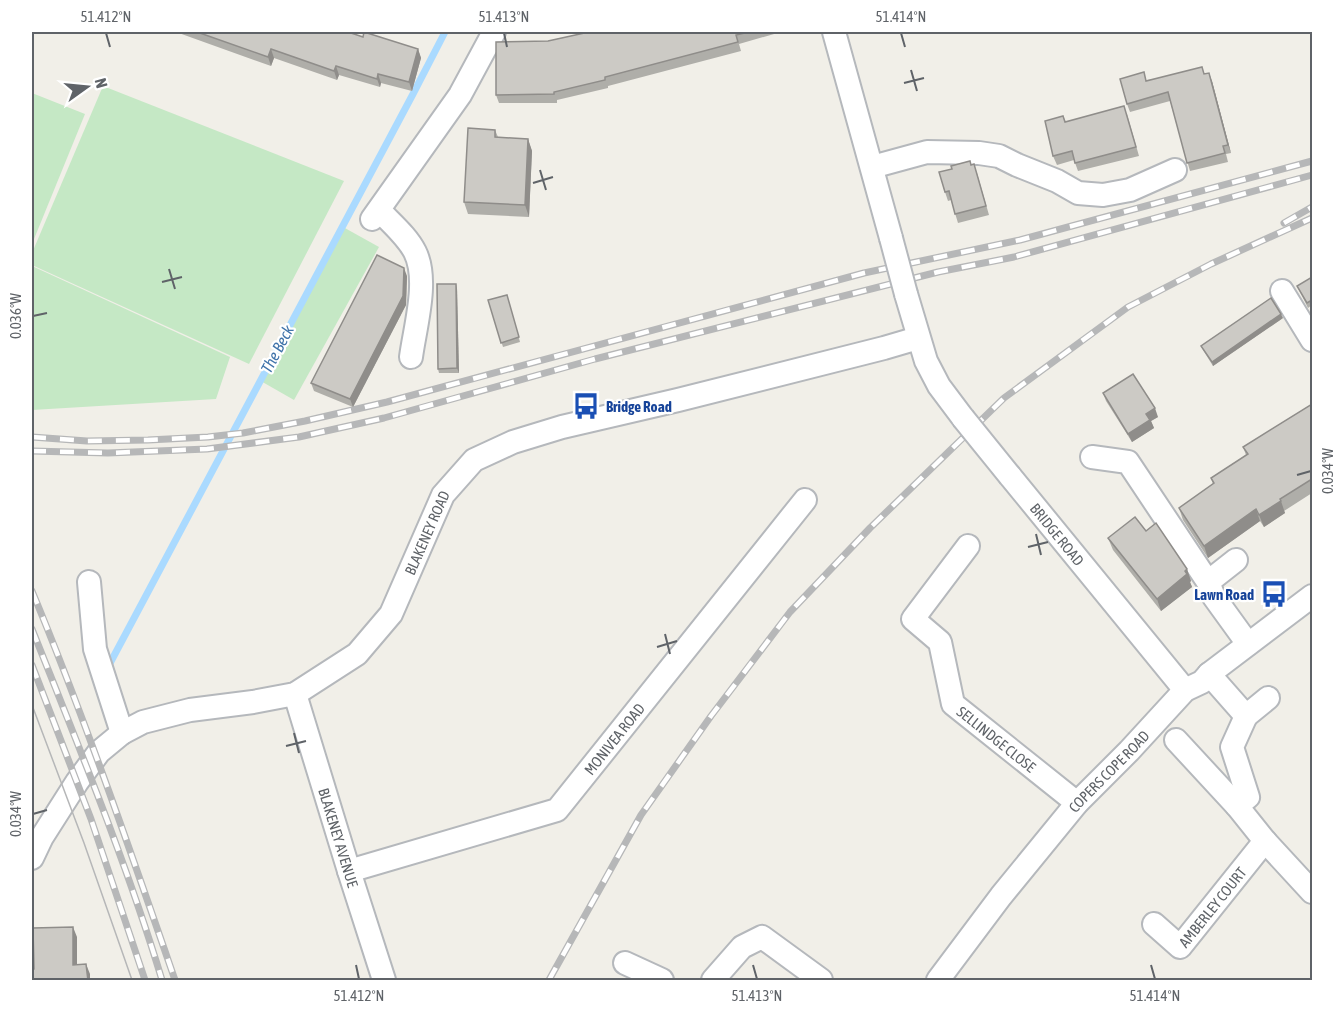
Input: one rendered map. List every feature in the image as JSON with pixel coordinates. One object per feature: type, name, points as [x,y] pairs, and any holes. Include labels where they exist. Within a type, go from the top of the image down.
[{"type":"street","points":[[411,357],[422,286],[421,270],[415,253],[405,237],[376,215],[460,95],[494,32]]},
{"type":"street","name":"BRIDGE ROAD","points":[[834,32],[918,338],[926,361],[939,386],[1185,690]]},
{"type":"street","points":[[872,167],[927,152],[979,153],[999,156],[1057,181],[1078,193],[1103,195],[1130,190],[1174,170]]},
{"type":"street","points":[[1282,291],[1312,340]]},
{"type":"street","name":"BLAKENEY ROAD","points":[[32,858],[42,837],[88,767],[99,752],[122,733],[143,722],[190,710],[295,694],[357,654],[390,614],[443,495],[474,460],[513,442],[562,427],[678,400],[918,338]]},
{"type":"street","points":[[1092,457],[1128,462],[1208,582],[1214,597],[1248,644]]},
{"type":"street","name":"MONIVEA ROAD","points":[[349,871],[557,810],[805,500]]},
{"type":"street","name":"SELLINDGE CLOSE","points":[[968,546],[913,619],[940,642],[953,704],[1077,803]]},
{"type":"street","points":[[1208,582],[1236,560]]},
{"type":"street","points":[[89,582],[95,649],[122,733]]},
{"type":"street","name":"COPERS COPE ROAD","points":[[938,981],[1001,896],[1077,803],[1185,690],[1202,682],[1209,674],[1312,596]]},
{"type":"street","points":[[1209,674],[1246,716]]},
{"type":"street","name":"BLAKENEY AVENUE","points":[[295,694],[384,981]]},
{"type":"street","points":[[1237,806],[1248,797],[1232,747],[1246,716],[1268,698]]},
{"type":"street","points":[[1176,740],[1312,892]]},
{"type":"street","name":"AMBERLEY COURT","points":[[1154,924],[1180,947],[1265,841]]},
{"type":"street","points":[[714,981],[742,947],[762,937],[821,981]]},
{"type":"street","points":[[625,963],[662,981]]},
{"type":"green space","points":[[103,86],[344,181],[249,364],[32,265],[32,253]]},
{"type":"green space","points":[[32,93],[85,114],[32,244]]},
{"type":"green space","points":[[343,227],[379,247],[294,400],[259,380]]},
{"type":"green space","points":[[32,266],[230,357],[216,399],[32,410]]},
{"type":"building","points":[[197,32],[348,32],[363,37],[364,32],[418,49],[409,82],[378,74],[377,79],[336,66],[334,71],[271,49],[268,57]]},
{"type":"building","points":[[589,32],[749,32],[736,35],[738,42],[605,77],[605,80],[554,92],[554,94],[496,95],[496,42],[548,41]]},
{"type":"building","points":[[1202,67],[1204,74],[1209,73],[1228,145],[1223,146],[1225,153],[1187,163],[1168,92],[1127,104],[1120,79],[1144,72],[1146,81]]},
{"type":"building","points":[[1124,106],[1136,147],[1075,163],[1072,151],[1053,156],[1045,121],[1063,116],[1065,122]]},
{"type":"building","points":[[468,128],[495,130],[495,137],[528,139],[525,205],[464,202]]},
{"type":"building","points":[[970,161],[971,165],[974,164],[986,206],[955,214],[949,191],[945,192],[939,172]]},
{"type":"building","points":[[377,255],[404,268],[403,296],[350,399],[311,383]]},
{"type":"building","points":[[1312,277],[1312,300],[1307,303],[1297,286]]},
{"type":"building","points":[[437,284],[456,284],[457,368],[438,369]]},
{"type":"building","points":[[507,295],[519,337],[501,343],[488,300]]},
{"type":"building","points":[[1271,298],[1281,314],[1212,362],[1201,346]]},
{"type":"building","points":[[1133,374],[1155,408],[1146,414],[1150,420],[1128,434],[1103,393]]},
{"type":"building","points":[[1312,404],[1312,479],[1259,515],[1256,509],[1204,546],[1179,508],[1214,483],[1211,478],[1248,454],[1243,447]]},
{"type":"building","points":[[1135,517],[1146,531],[1156,523],[1187,569],[1185,571],[1187,574],[1157,599],[1108,538]]},
{"type":"building","points":[[73,927],[73,965],[86,964],[88,981],[32,981],[33,928]]},
{"type":"waterway","name":"The Beck","points":[[108,667],[445,32]]},
{"type":"tram line","points":[[32,705],[132,980]]},
{"type":"railway","points":[[32,437],[87,441],[208,437],[305,421],[387,402],[864,273],[1020,240],[1312,161]]},
{"type":"railway","points":[[32,451],[108,453],[207,449],[299,437],[384,418],[595,359],[938,272],[1014,257],[1312,175]]},
{"type":"railway","points":[[1284,223],[1312,207]]},
{"type":"railway","points":[[549,980],[641,815],[711,716],[790,612],[870,528],[1004,398],[1128,307],[1211,264],[1312,218]]},
{"type":"railway","points":[[32,591],[89,736],[175,980]]},
{"type":"railway","points":[[32,629],[117,847],[162,980]]},
{"type":"railway","points":[[32,665],[91,819],[145,980]]},
{"type":"place","name":"Bridge Road","points":[[586,406]]},
{"type":"place","name":"Lawn Road","points":[[1274,594]]}]
